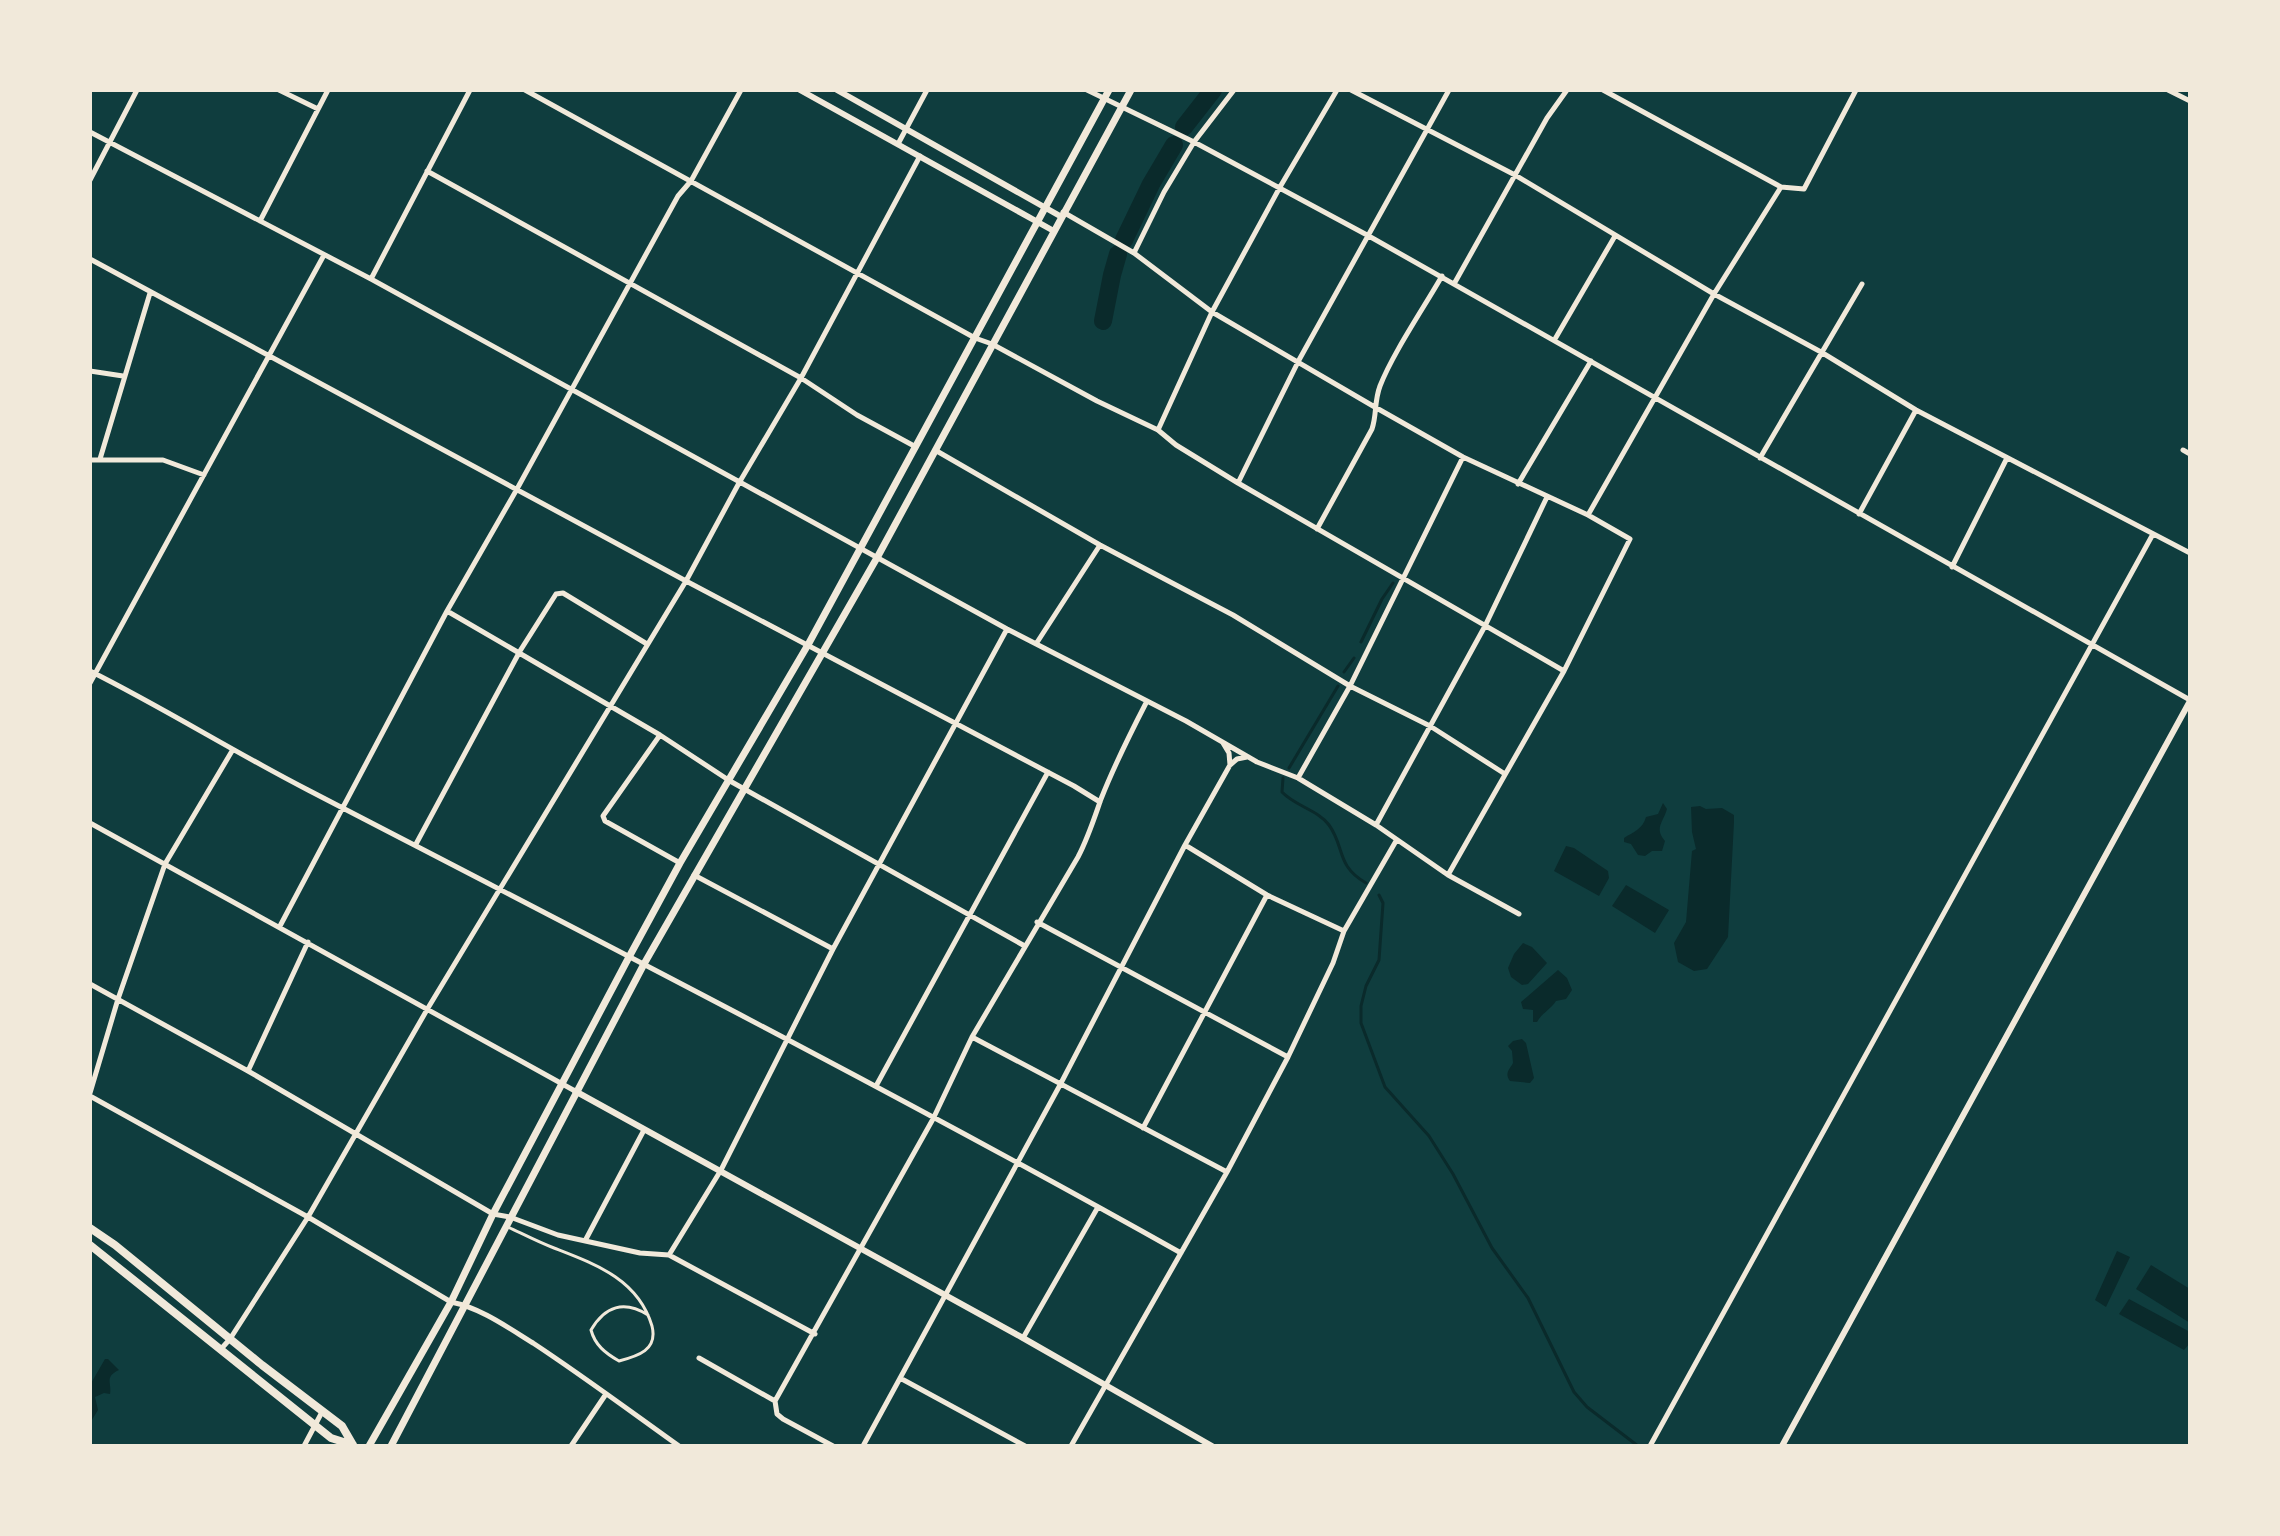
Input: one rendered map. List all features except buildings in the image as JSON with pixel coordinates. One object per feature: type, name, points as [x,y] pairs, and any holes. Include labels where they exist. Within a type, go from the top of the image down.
[{"type":"main road","points":[[369,1446],[451,1302],[561,1083],[680,863],[809,643],[1109,90]]},
{"type":"main road","points":[[391,1446],[644,964],[878,556],[1052,230],[1131,90]]},
{"type":"main road","points":[[90,1228],[342,1426],[354,1445]]},
{"type":"main road","points":[[90,1245],[331,1438],[354,1445]]},
{"type":"street","points":[[90,180],[137,90]]},
{"type":"street","points":[[279,90],[318,109]]},
{"type":"street","points":[[260,221],[328,90]]},
{"type":"street","points":[[371,279],[470,90]]},
{"type":"street","points":[[525,90],[975,338],[1158,430],[1176,445],[1238,483],[1564,671]]},
{"type":"street","points":[[280,926],[447,611],[678,196],[691,181],[741,90]]},
{"type":"street","points":[[800,90],[1052,230]]},
{"type":"street","points":[[837,90],[1047,208],[1134,253],[1212,312],[1463,457],[1588,515],[1630,539],[1564,671],[1448,875]]},
{"type":"street","points":[[898,144],[927,90]]},
{"type":"street","points":[[1087,90],[1280,187],[1442,276],[2190,700],[1782,1446]]},
{"type":"street","points":[[1134,253],[1164,192],[1194,142],[1234,90]]},
{"type":"street","points":[[1158,430],[1212,312],[1337,90]]},
{"type":"street","points":[[1351,90],[1515,175],[1916,410],[2190,553]]},
{"type":"street","points":[[1238,483],[1299,360],[1449,90]]},
{"type":"street","points":[[1454,284],[1547,118],[1567,90]]},
{"type":"street","points":[[1603,90],[1781,187],[1804,189],[1856,90]]},
{"type":"street","points":[[2168,90],[2190,101]]},
{"type":"street","points":[[90,132],[371,279],[1007,629],[1248,757],[1298,778],[1376,825],[1448,875],[1519,914]]},
{"type":"street","points":[[220,1350],[308,1217],[428,1008],[686,581],[859,273],[920,156]]},
{"type":"street","points":[[427,171],[801,378],[857,415],[916,447]]},
{"type":"street","points":[[1588,515],[1714,294],[1781,187]]},
{"type":"street","points":[[1555,339],[1615,236]]},
{"type":"street","points":[[90,683],[93,672],[324,255]]},
{"type":"street","points":[[90,259],[1100,802]]},
{"type":"street","points":[[1317,529],[1372,429],[1375,418],[1373,406],[1381,383],[1442,276]]},
{"type":"street","points":[[1760,458],[1862,284]]},
{"type":"street","points":[[100,459],[150,293]]},
{"type":"street","points":[[1518,484],[1591,361]]},
{"type":"street","points":[[90,371],[123,376]]},
{"type":"street","points":[[1859,514],[1916,410]]},
{"type":"street","points":[[935,450],[1100,545],[1233,615],[1350,686],[1430,726],[1505,774]]},
{"type":"street","points":[[2183,450],[2190,454]]},
{"type":"street","points":[[1298,778],[1350,686],[1463,457]]},
{"type":"street","points":[[1952,567],[2007,458]]},
{"type":"street","points":[[90,460],[163,460],[204,475]]},
{"type":"street","points":[[1376,825],[1485,626],[1547,497]]},
{"type":"street","points":[[1650,1446],[2153,534]]},
{"type":"street","points":[[1036,644],[1100,545]]},
{"type":"street","points":[[416,844],[520,651],[556,594],[563,593],[647,644]]},
{"type":"street","points":[[447,611],[660,735],[730,781],[1024,945]]},
{"type":"street","points":[[669,1255],[721,1170],[833,949],[1007,629]]},
{"type":"street","points":[[93,672],[232,751],[416,844],[788,1038],[933,1119],[1019,1161],[1181,1253]]},
{"type":"street","points":[[833,1446],[783,1419],[774,1408],[775,1401],[933,1119],[972,1037],[1091,831],[1100,802],[1146,703]]},
{"type":"street","points":[[660,735],[603,816],[605,821],[680,863]]},
{"type":"street","points":[[1223,742],[1229,753],[1230,765]]},
{"type":"street","points":[[232,751],[165,864],[118,999],[90,1095],[308,1217],[451,1302],[465,1305],[500,1322],[679,1446]]},
{"type":"street","points":[[863,1446],[1060,1085],[1185,845],[1230,765],[1237,759],[1248,757]]},
{"type":"street","points":[[876,1086],[1048,772]]},
{"type":"street","points":[[90,823],[721,1170],[1212,1446]]},
{"type":"street","points":[[1071,1446],[1227,1172],[1288,1057],[1333,963],[1344,931],[1396,841]]},
{"type":"street","points":[[1185,845],[1267,895],[1344,931]]},
{"type":"street","points":[[694,875],[833,949]]},
{"type":"street","points":[[1143,1128],[1267,895]]},
{"type":"street","points":[[1037,922],[1288,1057]]},
{"type":"street","points":[[248,1071],[308,942]]},
{"type":"street","points":[[90,984],[248,1071],[493,1214],[558,1235],[640,1253],[669,1255],[815,1334]]},
{"type":"street","points":[[972,1037],[1227,1172]]},
{"type":"street","points":[[586,1239],[644,1130]]},
{"type":"street","points":[[1023,1338],[1098,1207]]},
{"type":"street","points":[[699,1358],[775,1401]]},
{"type":"street","points":[[900,1378],[1025,1446]]},
{"type":"street","points":[[571,1446],[606,1394]]},
{"type":"street","points":[[304,1446],[323,1411]]},
{"type":"lane","points":[[505,1226],[609,1271],[642,1301],[648,1315],[653,1340],[642,1355],[619,1361],[593,1341],[591,1330],[600,1315],[612,1307],[626,1305],[648,1315]]},
{"type":"water","points":[[1663,803],[1667,809],[1660,825],[1665,841],[1662,851],[1638,855],[1631,844],[1624,842],[1624,838],[1640,827],[1646,817],[1658,814]]},
{"type":"water","points":[[1691,807],[1706,809],[1722,808],[1734,815],[1734,822],[1728,937],[1707,969],[1694,971],[1678,962],[1674,943],[1686,922],[1692,851],[1696,849]]},
{"type":"water","points":[[1566,846],[1608,871],[1609,878],[1599,896],[1554,871]]},
{"type":"water","points":[[1626,885],[1669,910],[1655,933],[1612,906]]},
{"type":"water","points":[[1523,943],[1532,947],[1547,963],[1528,984],[1522,985],[1511,977],[1508,968]]},
{"type":"water","points":[[1558,970],[1567,978],[1572,990],[1566,999],[1556,1001],[1537,1022],[1533,1022],[1533,1010],[1523,1009],[1521,1002]]},
{"type":"water","points":[[1522,1039],[1526,1043],[1534,1078],[1530,1083],[1510,1081],[1508,1076],[1513,1063],[1512,1051],[1508,1046]]},
{"type":"water","points":[[2117,1251],[2130,1257],[2106,1307],[2095,1300]]},
{"type":"water","points":[[2151,1265],[2190,1289],[2190,1323],[2136,1289]]},
{"type":"water","points":[[2129,1299],[2190,1332],[2190,1343],[2184,1350],[2119,1314]]},
{"type":"water","points":[[105,1359],[119,1370],[110,1378],[110,1394],[95,1397],[98,1410],[90,1423],[90,1385]]},
{"type":"waterway","points":[[1184,127],[1213,90]]},
{"type":"waterway","points":[[1124,240],[1174,145]]},
{"type":"waterway","points":[[1103,321],[1118,254]]},
{"type":"waterway","points":[[1361,642],[1393,583]]},
{"type":"waterway","points":[[1344,672],[1354,658]]},
{"type":"waterway","points":[[1289,768],[1338,686]]},
{"type":"waterway","points":[[1283,778],[1282,792],[1329,825],[1345,863],[1356,877],[1366,883]]},
{"type":"waterway","points":[[1379,895],[1383,903],[1379,960],[1366,986],[1361,1023],[1385,1087],[1429,1136],[1453,1174],[1492,1248],[1528,1298],[1574,1392],[1587,1407],[1638,1446]]}]
